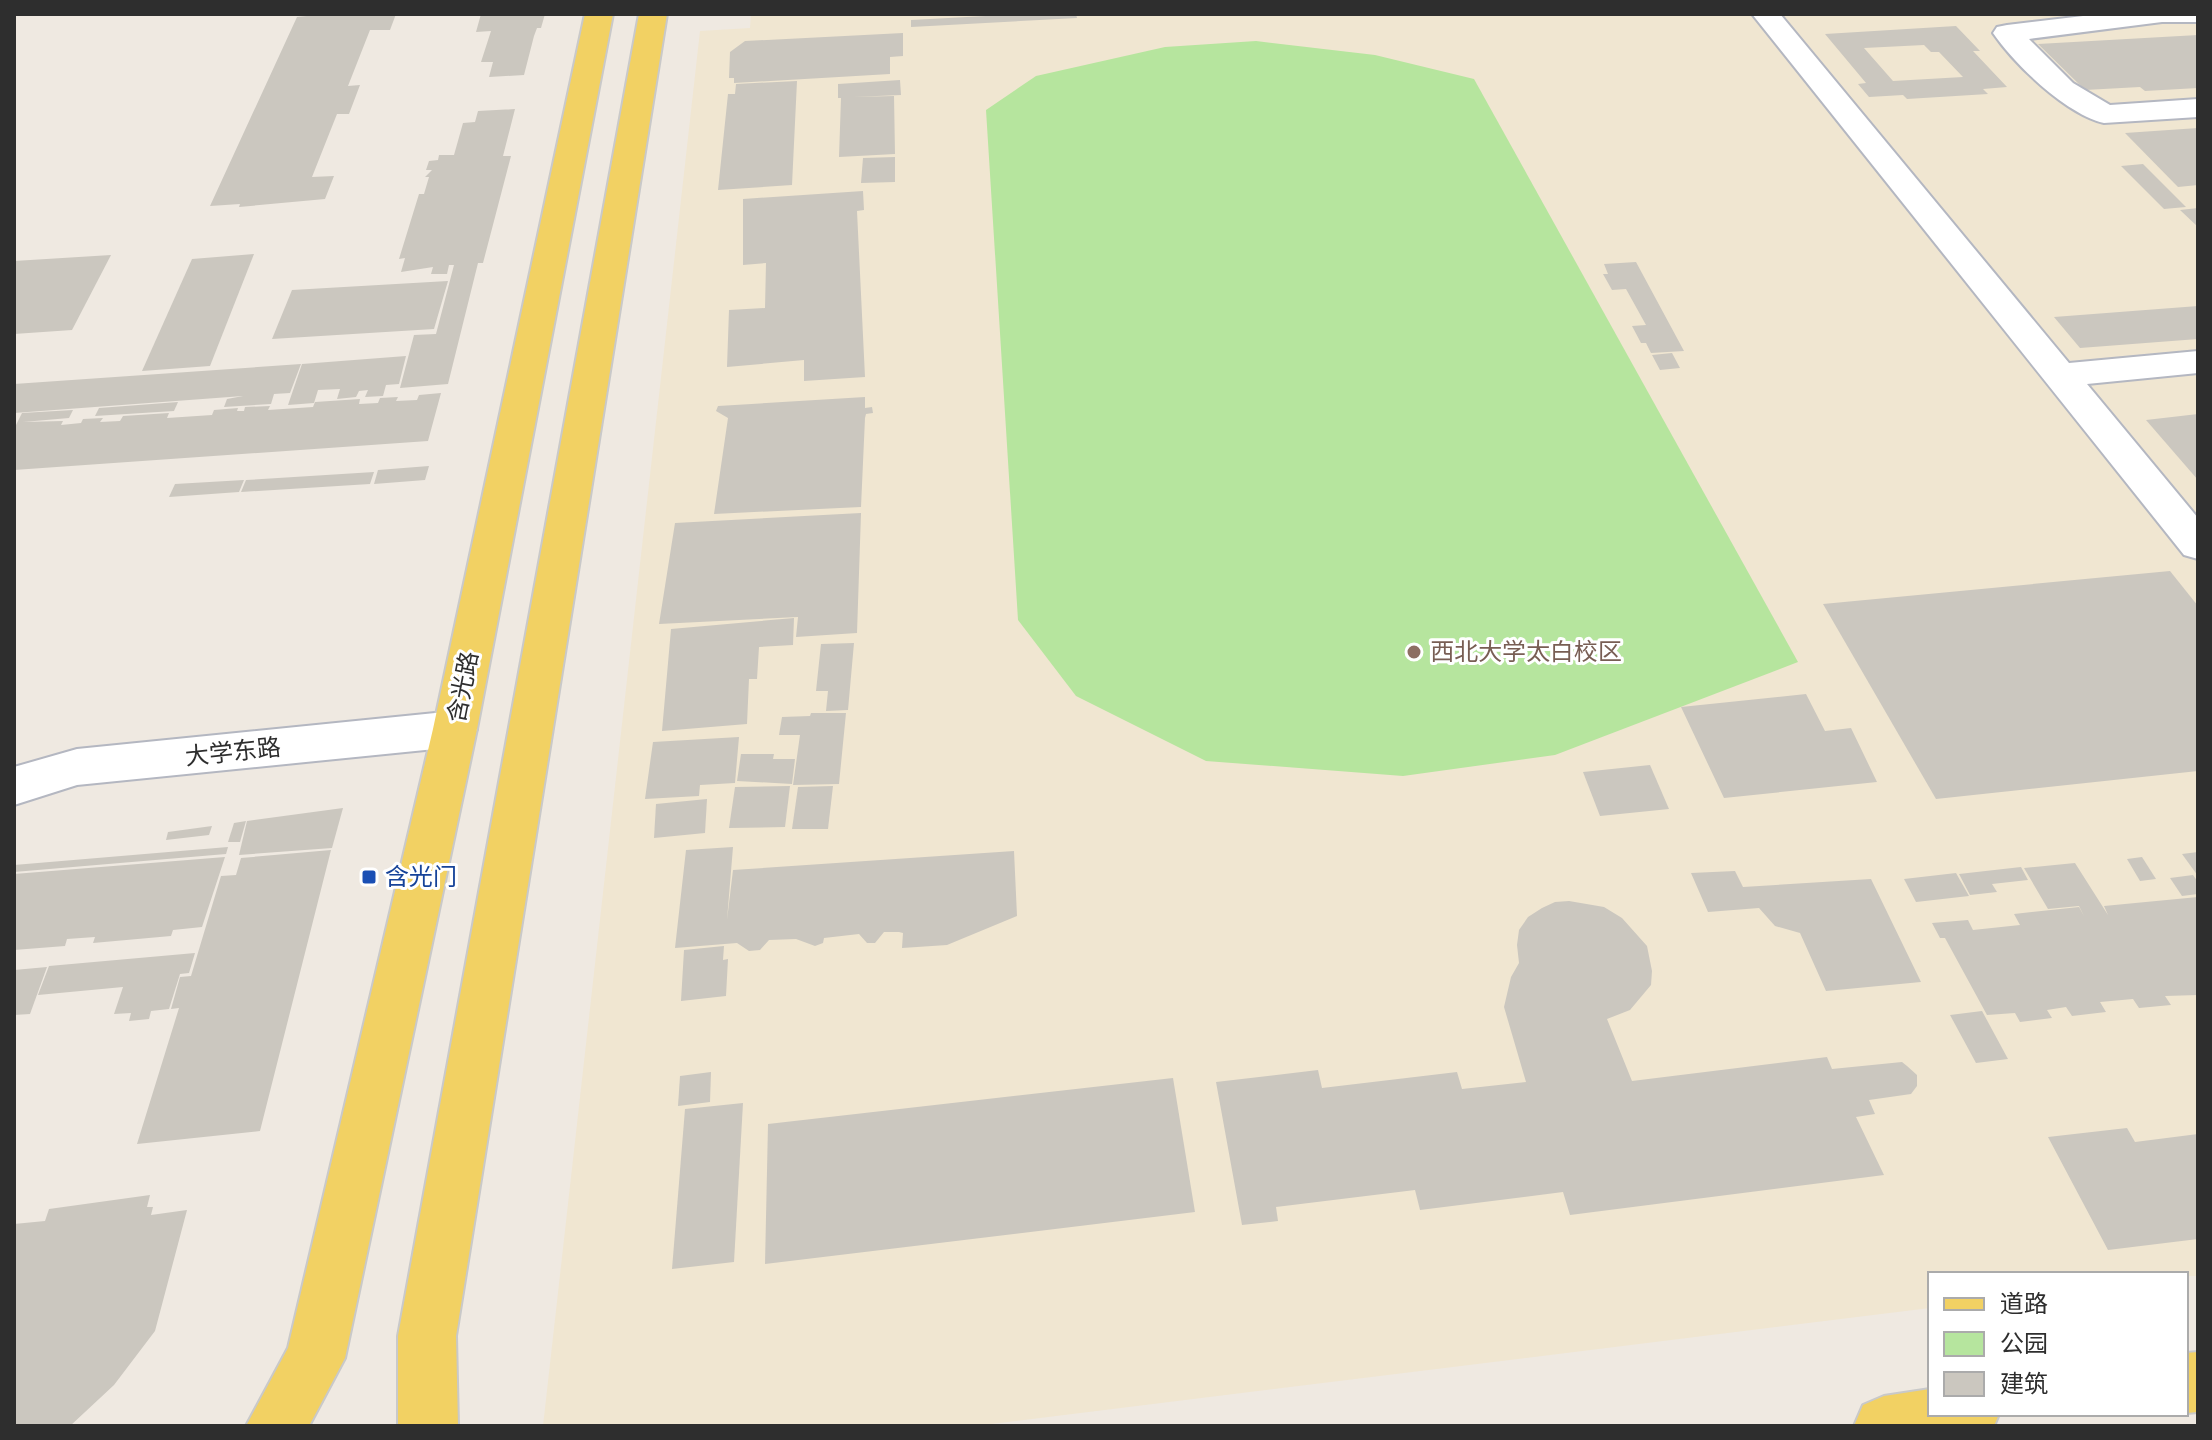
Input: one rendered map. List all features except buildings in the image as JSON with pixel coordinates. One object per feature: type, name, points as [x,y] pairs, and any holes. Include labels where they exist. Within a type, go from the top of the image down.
[{"type":"main road","name":"含光路","points":[[276,1426],[315,1358],[455,729],[599,14]]},
{"type":"main road","points":[[428,1426],[427,1336],[653,14]]},
{"type":"main road","points":[[1884,1426],[1955,1416]]},
{"type":"street","points":[[1766,14],[2198,545]]},
{"type":"street","points":[[2198,14],[2153,15],[2007,33],[2063,89],[2104,114],[2198,108]]},
{"type":"street","points":[[2059,375],[2198,362]]},
{"type":"street","name":"大学东路","points":[[14,786],[77,767],[455,729]]},
{"type":"shaded area","name":"西北大学太白校区","points":[[751,14],[2198,14],[2198,1276],[2188,1276],[2188,1272],[1928,1272],[1928,1308],[975,1426],[543,1426],[700,31],[750,28]]},
{"type":"green space","points":[[1256,41],[1375,55],[1474,79],[1798,662],[1555,755],[1403,776],[1206,761],[1076,696],[1018,620],[986,110],[1036,76],[1165,47]]},
{"type":"place","name":"西北大学太白校区","points":[[1414,652]]},
{"type":"place","name":"含光门","points":[[369,877]]}]
